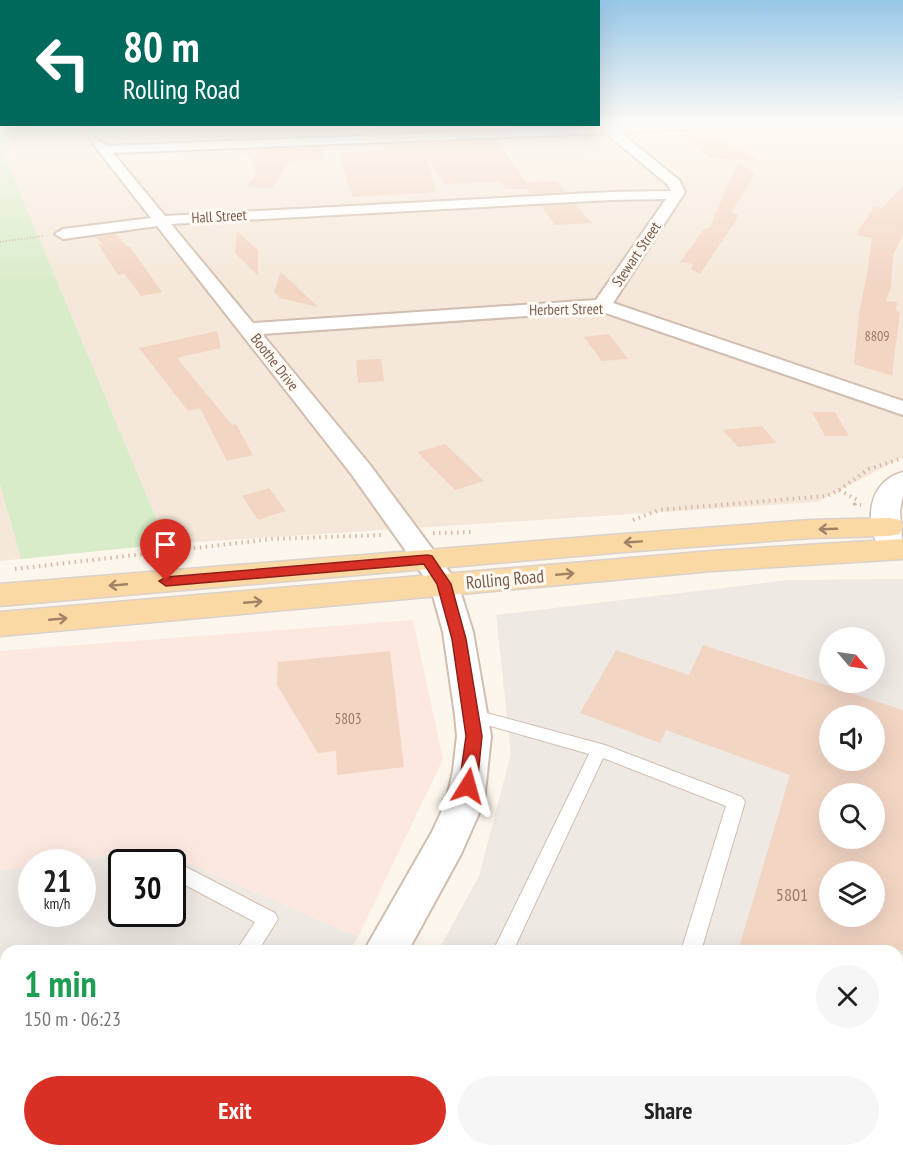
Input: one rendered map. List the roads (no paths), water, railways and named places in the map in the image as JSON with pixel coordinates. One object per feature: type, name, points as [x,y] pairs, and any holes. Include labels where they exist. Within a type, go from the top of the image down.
[{"type":"main road","name":"Rolling Road","points":[[6,582],[436,572],[723,560],[894,532]]},
{"type":"main road","name":"Rolling Road","points":[[0,624],[436,572]]},
{"type":"street","name":"Boothe Drive","points":[[125,178],[361,470],[405,533],[436,572]]},
{"type":"street","points":[[668,178],[678,188],[676,195]]},
{"type":"street","name":"Hall Street","points":[[63,234],[158,220],[611,196],[676,195]]},
{"type":"street","name":"Stewart Street","points":[[602,305],[676,195]]},
{"type":"street","name":"Herbert Street","points":[[249,329],[602,305],[903,408]]},
{"type":"street","points":[[894,532],[887,496],[895,486],[903,481]]},
{"type":"street","points":[[387,945],[447,842],[465,802],[471,771],[474,736],[458,632],[436,572]]},
{"type":"lane","points":[[472,715],[599,750],[736,802],[693,945]]},
{"type":"lane","points":[[506,945],[599,750]]},
{"type":"lane","points":[[186,876],[268,919],[250,945]]}]
